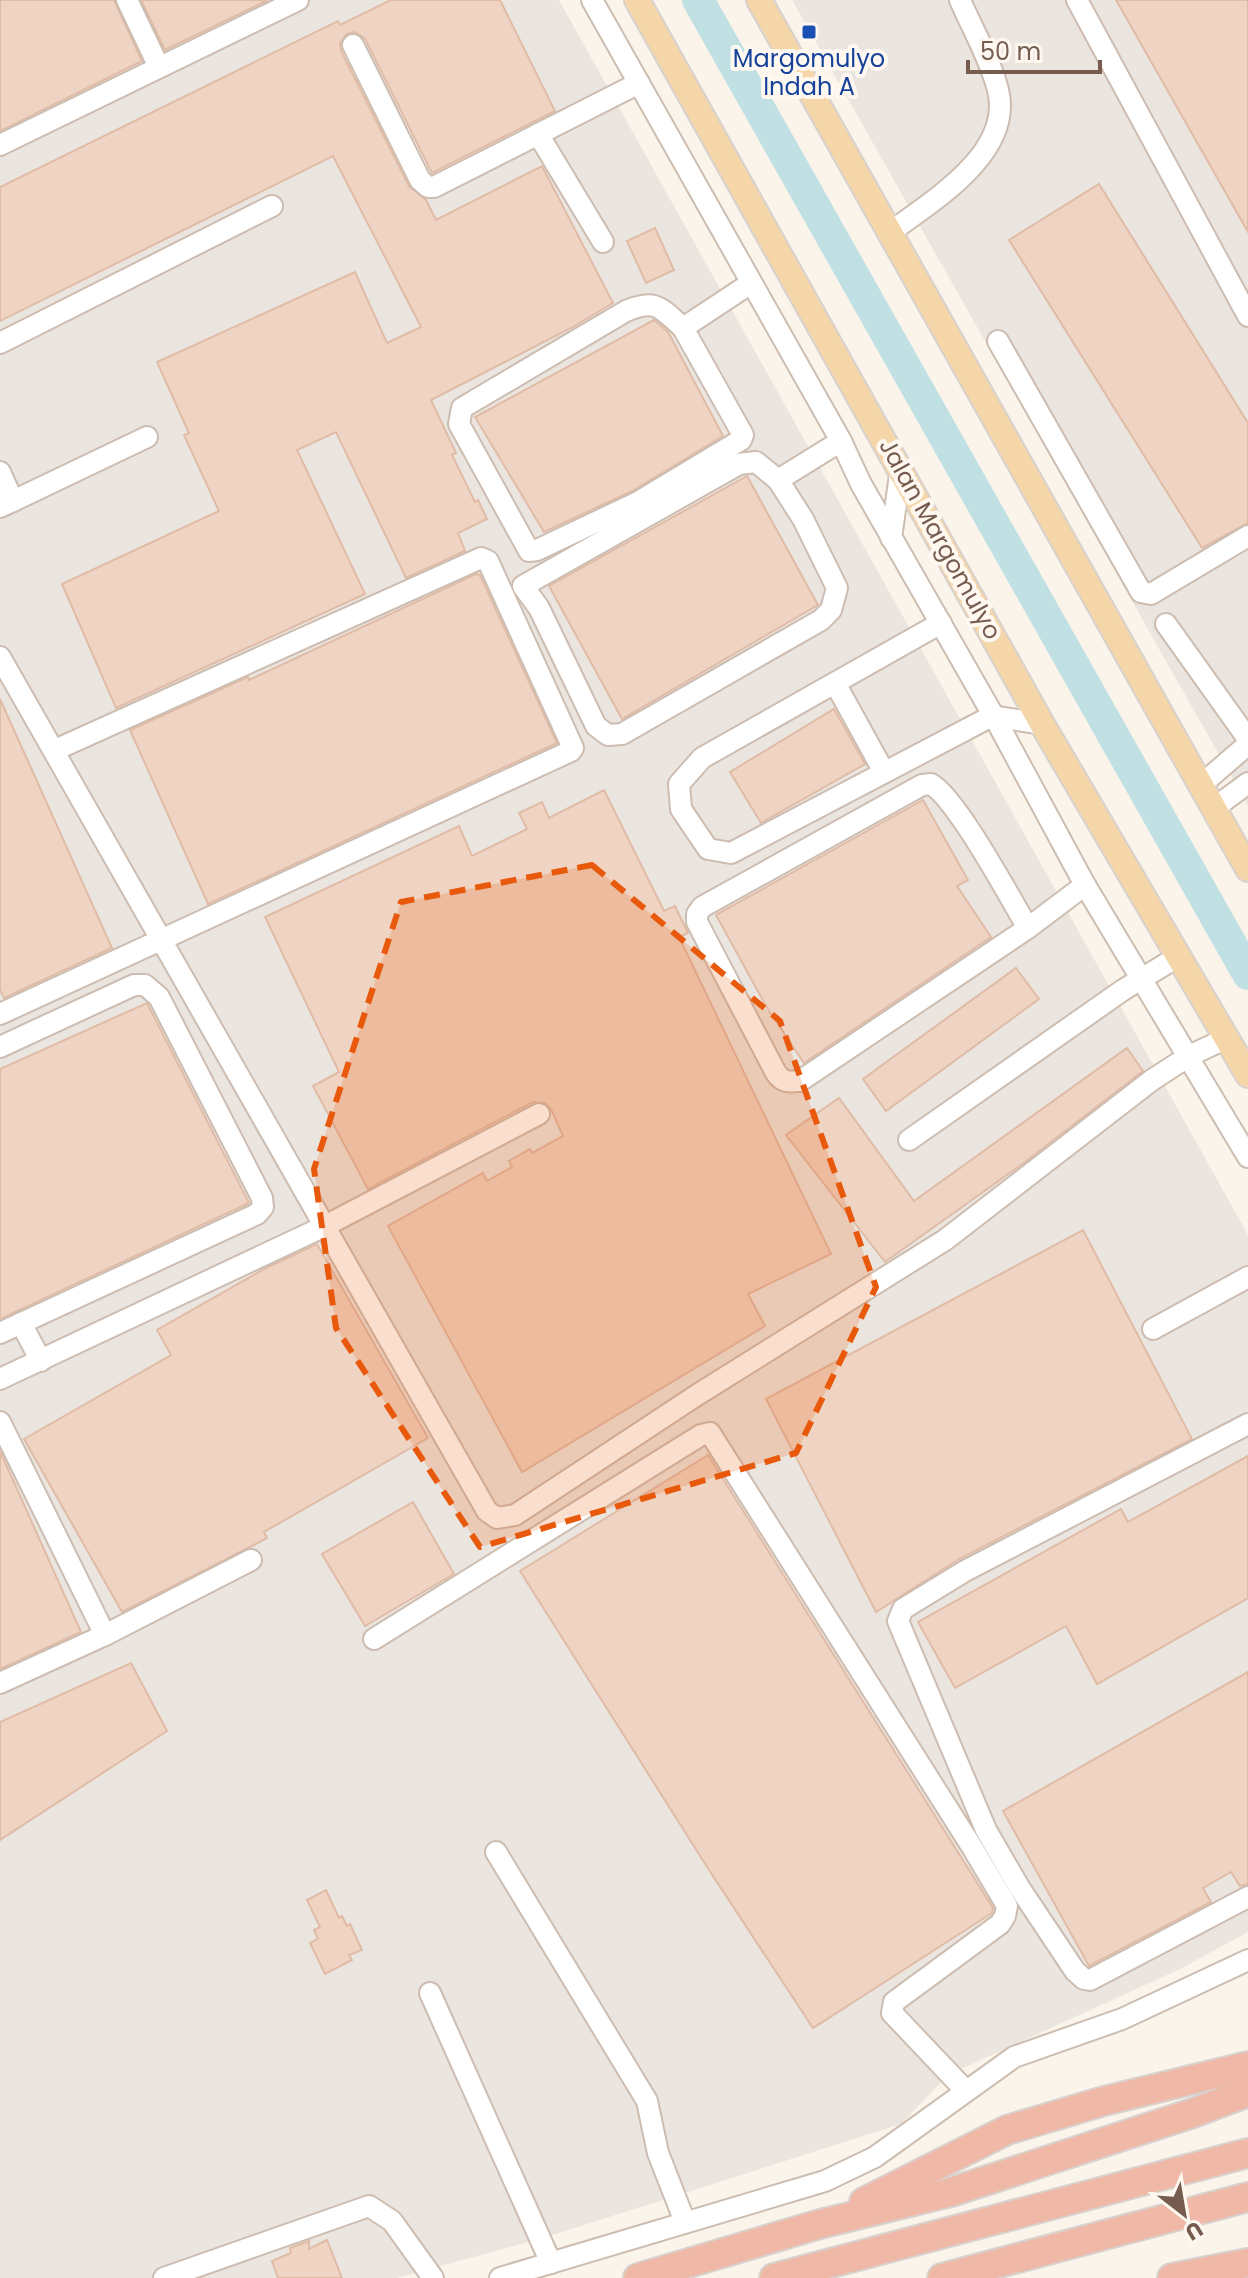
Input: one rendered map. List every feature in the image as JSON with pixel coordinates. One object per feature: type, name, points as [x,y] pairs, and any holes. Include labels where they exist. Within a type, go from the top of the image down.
[{"type":"highway","points":[[820,2224],[1007,2130],[1104,2101],[1248,2066]]},
{"type":"highway","points":[[638,2278],[820,2224],[951,2192],[1248,2092]]},
{"type":"highway","points":[[774,2278],[1248,2153]]},
{"type":"highway","points":[[942,2278],[1248,2197]]},
{"type":"highway","points":[[1172,2278],[1248,2263]]},
{"type":"main road","name":"Jalan Margomulyo","points":[[637,0],[1042,724],[1248,1075]]},
{"type":"main road","points":[[759,0],[1248,869]]},
{"type":"street","points":[[127,0],[159,67]]},
{"type":"street","points":[[0,145],[298,0]]},
{"type":"street","points":[[592,0],[841,441],[861,484],[1085,885],[1248,1157]]},
{"type":"street","points":[[889,233],[961,180],[993,134],[1001,108],[998,89],[960,0]]},
{"type":"street","points":[[1077,0],[1248,316]]},
{"type":"street","points":[[353,45],[420,180],[428,187],[434,187],[639,83]]},
{"type":"street","points":[[538,134],[603,242]]},
{"type":"street","points":[[0,343],[272,206]]},
{"type":"street","points":[[683,328],[751,283]]},
{"type":"street","points":[[641,304],[661,307],[683,328],[743,435],[741,440],[638,502],[529,551],[459,424],[462,408],[641,304]]},
{"type":"street","points":[[998,341],[1141,592],[1151,594],[1248,536]]},
{"type":"street","points":[[0,472],[7,504],[147,437]]},
{"type":"street","points":[[778,480],[841,441]]},
{"type":"street","points":[[756,462],[778,480],[803,519],[837,588],[831,610],[821,620],[622,734],[608,735],[596,726],[539,608],[523,586],[739,464],[756,462]]},
{"type":"street","points":[[891,538],[901,468]]},
{"type":"street","points":[[0,1014],[571,751],[573,746],[488,561],[481,558],[55,750]]},
{"type":"street","points":[[941,623],[702,758],[679,784],[681,809],[708,849],[731,853],[992,716],[1042,724]]},
{"type":"street","points":[[1166,624],[1248,740],[1246,746],[1201,785]]},
{"type":"street","points":[[3,668],[55,750],[160,940],[261,1111],[487,1511],[497,1518],[515,1515],[697,1395],[945,1240],[1152,1080],[1189,1056],[1227,1038]]},
{"type":"street","points":[[835,683],[884,772]]},
{"type":"street","points":[[1214,808],[1248,783]]},
{"type":"street","points":[[1028,928],[954,809],[938,788],[931,784],[922,785],[702,907],[697,914],[697,922],[776,1073],[781,1080],[789,1082],[800,1081],[1028,928],[1085,885]]},
{"type":"street","points":[[909,1140],[1140,979],[1179,956]]},
{"type":"street","points":[[0,1047],[134,985],[145,985],[159,997],[228,1129],[262,1198],[263,1207],[257,1214],[0,1333]]},
{"type":"street","points":[[228,1129],[261,1111]]},
{"type":"street","points":[[0,1379],[325,1226],[539,1114]]},
{"type":"street","points":[[1153,1329],[1248,1277]]},
{"type":"street","points":[[21,1323],[41,1361]]},
{"type":"street","points":[[0,1422],[105,1635]]},
{"type":"street","points":[[1248,1424],[965,1571],[903,1609],[898,1621],[986,1830],[1019,1887],[1075,1971],[1084,1979],[1090,1980],[1248,1897]]},
{"type":"street","points":[[374,1639],[701,1435],[710,1433],[1007,1906],[1000,1924],[891,2007],[892,2013],[965,2090]]},
{"type":"street","points":[[0,1683],[105,1635],[251,1560]]},
{"type":"street","points":[[496,1852],[647,2101],[658,2153],[685,2222]]},
{"type":"street","points":[[500,2278],[825,2181],[875,2157],[1014,2057],[1122,2019],[1248,1960]]},
{"type":"street","points":[[430,1993],[551,2263]]},
{"type":"street","points":[[164,2278],[369,2206],[392,2221],[433,2278]]},
{"type":"highlighted area","points":[[592,865],[780,1021],[876,1287],[796,1453],[480,1547],[336,1328],[314,1169],[401,902]]},
{"type":"shaded area","points":[[0,0],[559,0],[1248,1235],[1248,1932],[1180,1969],[948,2075],[901,2124],[543,2238],[397,2278],[0,2278]]},
{"type":"shaded area","points":[[792,0],[1248,0],[1248,806]]},
{"type":"building","points":[[0,0],[114,0],[142,61],[0,131]]},
{"type":"building","points":[[141,0],[268,0],[165,50]]},
{"type":"building","points":[[391,0],[500,0],[555,111],[432,173],[365,39],[355,32],[347,34],[340,43],[341,51],[409,186],[426,200],[436,220],[542,166],[613,303],[431,400],[456,453],[452,455],[487,519],[458,533],[465,551],[406,578],[336,432],[297,450],[365,594],[116,708],[62,584],[219,511],[184,435],[189,433],[157,362],[355,272],[387,343],[421,327],[333,156],[0,321],[0,187],[338,21],[340,25]]},
{"type":"building","points":[[1116,0],[1248,0],[1248,232]]},
{"type":"building","points":[[1099,184],[1248,423],[1248,523],[1202,548],[1009,240]]},
{"type":"building","points":[[655,228],[674,270],[646,283],[627,241]]},
{"type":"building","points":[[654,320],[668,332],[723,436],[632,491],[544,532],[475,417]]},
{"type":"building","points":[[747,476],[818,605],[622,719],[549,586]]},
{"type":"building","points":[[476,574],[480,575],[557,743],[208,904],[130,730],[248,677],[249,680]]},
{"type":"building","points":[[0,699],[112,948],[4,998],[0,990]]},
{"type":"building","points":[[834,709],[865,764],[761,823],[730,772]]},
{"type":"building","points":[[604,790],[664,911],[675,906],[688,933],[679,937],[831,1254],[748,1294],[765,1326],[522,1472],[388,1226],[483,1173],[487,1181],[512,1167],[509,1161],[530,1149],[532,1153],[563,1136],[551,1109],[545,1103],[533,1102],[368,1189],[313,1086],[339,1072],[265,917],[459,826],[472,856],[527,829],[519,813],[542,802],[549,818]]},
{"type":"building","points":[[923,800],[968,880],[957,886],[991,937],[804,1063],[766,1006],[716,915]]},
{"type":"building","points":[[1016,968],[1039,999],[886,1111],[863,1079]]},
{"type":"building","points":[[147,1003],[249,1203],[0,1319],[0,1069]]},
{"type":"building","points":[[1127,1048],[1143,1071],[1025,1162],[885,1262],[786,1135],[839,1098],[914,1201]]},
{"type":"building","points":[[1083,1230],[1192,1439],[959,1559],[876,1612],[766,1399]]},
{"type":"building","points":[[317,1244],[428,1438],[264,1532],[267,1538],[122,1612],[24,1439],[171,1355],[157,1330],[266,1268]]},
{"type":"building","points":[[0,1451],[81,1632],[0,1669]]},
{"type":"building","points":[[708,1455],[993,1908],[992,1913],[813,2028],[520,1571]]},
{"type":"building","points":[[1248,1456],[1248,1598],[1097,1684],[1066,1626],[955,1688],[918,1622],[1121,1509],[1128,1522]]},
{"type":"building","points":[[413,1502],[454,1574],[365,1626],[322,1554]]},
{"type":"building","points":[[131,1663],[167,1731],[0,1840],[0,1722]]},
{"type":"building","points":[[1248,1672],[1248,1884],[1240,1886],[1231,1872],[1203,1888],[1211,1902],[1089,1966],[1003,1811]]},
{"type":"building","points":[[326,1890],[339,1918],[342,1916],[347,1926],[350,1924],[362,1950],[349,1955],[352,1960],[325,1974],[310,1943],[318,1939],[314,1930],[320,1927],[307,1900]]},
{"type":"building","points":[[327,2240],[342,2278],[278,2278],[272,2261],[291,2253],[290,2248],[309,2241],[309,2249]]},
{"type":"waterway","points":[[698,0],[1248,974]]},
{"type":"place","name":"Margomulyo Indah A","points":[[809,32]]}]
